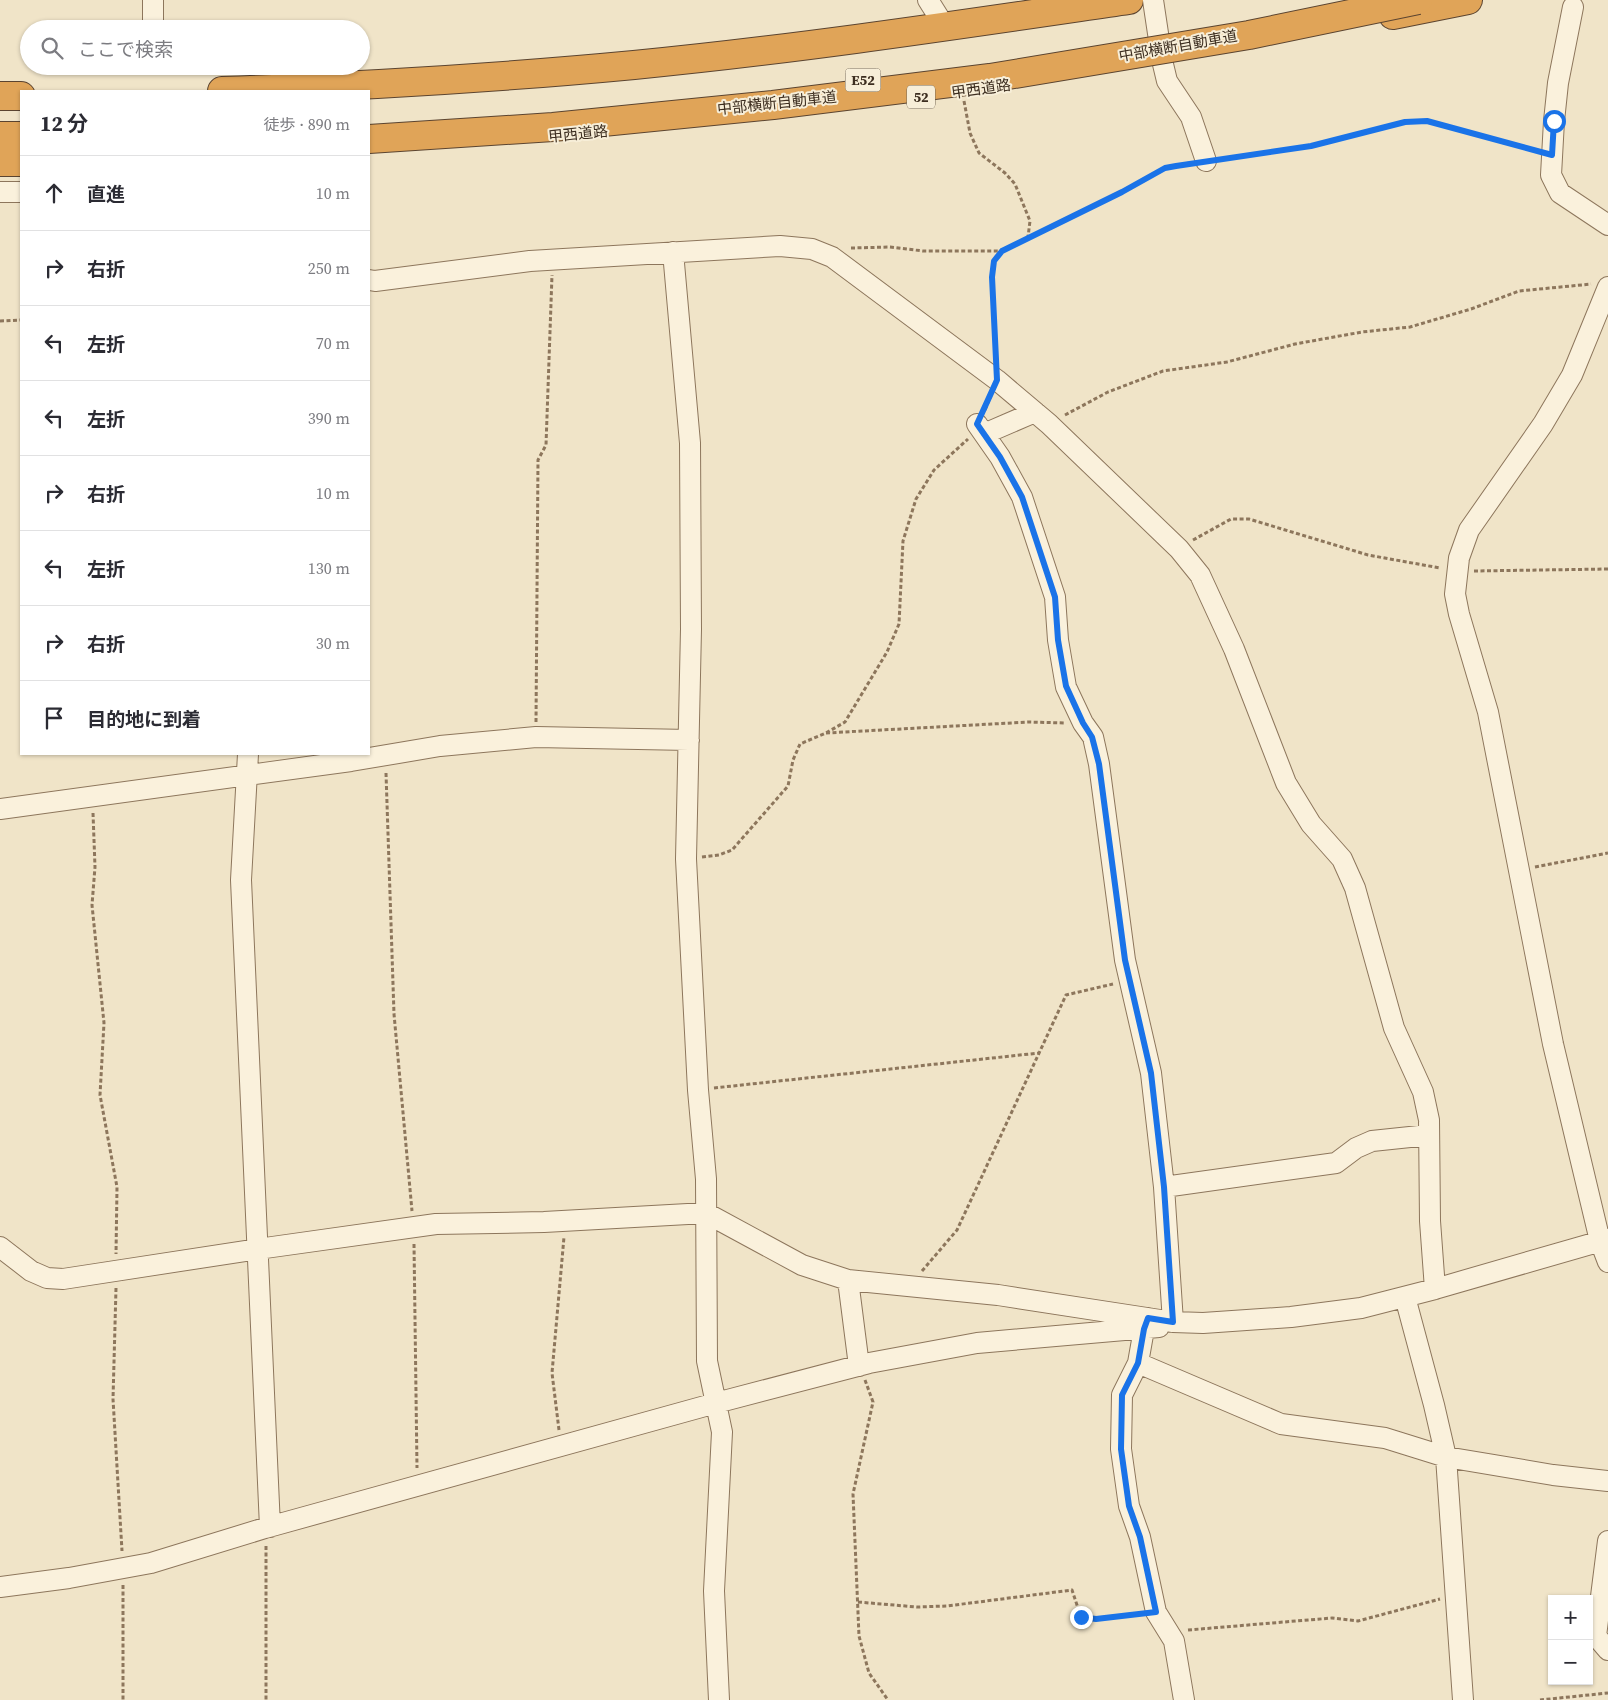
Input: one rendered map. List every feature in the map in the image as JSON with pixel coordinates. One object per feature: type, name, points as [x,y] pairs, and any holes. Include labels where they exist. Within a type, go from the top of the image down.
[{"type":"highway","points":[[242,90],[457,79],[634,64],[946,27],[1129,0]]},
{"type":"highway","name":"中部横断自動車道","points":[[370,126],[553,114],[771,91],[988,64],[1251,20],[1352,0]]},
{"type":"highway","name":"中部横断自動車道","points":[[370,139],[563,126],[773,105],[990,78],[1248,34],[1418,0]]},
{"type":"highway","name":"甲西道路","points":[[370,150],[510,141],[963,92],[1162,60],[1468,0]]},
{"type":"highway","points":[[0,96],[20,96]]},
{"type":"highway","points":[[0,136],[20,136]]},
{"type":"highway","points":[[0,149],[20,149]]},
{"type":"highway","points":[[0,162],[20,162]]},
{"type":"street","points":[[153,0],[153,20]]},
{"type":"street","points":[[928,0],[946,27]]},
{"type":"street","points":[[1153,0],[1167,81],[1191,117],[1206,161]]},
{"type":"street","points":[[1573,7],[1558,83],[1551,175],[1560,193],[1608,225]]},
{"type":"street","points":[[0,192],[20,192]]},
{"type":"street","points":[[370,280],[376,281],[502,264],[552,260],[780,246],[812,249],[832,257],[997,380],[1042,418],[1178,549],[1200,575],[1234,649],[1286,783],[1311,824],[1342,859],[1355,888],[1394,1028],[1423,1092],[1429,1120],[1430,1221],[1434,1289]]},
{"type":"street","points":[[673,252],[690,443],[691,629],[686,859],[698,1090],[706,1179],[707,1361],[722,1432],[714,1591],[719,1700]]},
{"type":"street","points":[[1603,285],[1572,375],[1543,424],[1469,530],[1459,558],[1455,594],[1459,614],[1488,712],[1553,1044],[1604,1240],[1608,1262]]},
{"type":"street","points":[[1042,418],[980,429],[1000,457],[1022,497],[1055,597],[1058,640],[1066,686],[1083,723],[1092,737],[1099,764],[1125,960],[1151,1073],[1164,1187],[1173,1322]]},
{"type":"street","points":[[0,809],[246,776],[440,746],[536,737],[689,740]]},
{"type":"street","points":[[248,755],[241,880],[258,1249],[268,1527]]},
{"type":"street","points":[[1164,1187],[1336,1163],[1356,1148],[1372,1141],[1429,1135]]},
{"type":"street","points":[[0,1247],[31,1271],[47,1278],[63,1278],[436,1224],[566,1221],[706,1213],[802,1265],[848,1280],[998,1295],[1146,1323],[1203,1323],[1291,1317],[1361,1308],[1604,1240]]},
{"type":"street","points":[[848,1280],[859,1366]]},
{"type":"street","points":[[1405,1297],[1446,1457],[1462,1700]]},
{"type":"street","points":[[1146,1323],[1138,1363],[1122,1395],[1121,1449],[1129,1506],[1140,1537],[1156,1612],[1174,1641],[1184,1700]]},
{"type":"street","points":[[0,1587],[69,1578],[151,1563],[268,1527],[716,1402],[859,1366],[977,1343],[1146,1323],[1203,1323]]},
{"type":"street","points":[[1138,1363],[1281,1424],[1385,1438],[1446,1457],[1608,1482]]},
{"type":"street","points":[[1608,1541],[1596,1636],[1608,1650]]},
{"type":"path","points":[[963,92],[970,133],[979,153],[1015,184],[1030,220],[1028,238]]},
{"type":"path","points":[[686,859],[719,855],[732,850],[788,786],[793,760],[800,744],[826,733],[845,722],[888,652],[899,624],[903,541],[916,499],[934,470],[980,429],[997,380],[992,277],[994,261],[1002,251],[1122,192],[1165,168],[1311,146],[1405,122],[1427,121],[1552,155]]},
{"type":"path","points":[[812,249],[890,247],[923,251],[1002,251]]},
{"type":"path","points":[[536,737],[538,460],[546,445],[552,260]]},
{"type":"path","points":[[1042,418],[1163,371],[1227,362],[1295,344],[1362,332],[1410,328],[1471,309],[1519,291],[1603,285]]},
{"type":"path","points":[[0,321],[20,320]]},
{"type":"path","points":[[1178,549],[1210,529],[1231,519],[1249,519],[1368,555],[1458,571],[1608,569]]},
{"type":"path","points":[[826,733],[1029,722],[1083,723]]},
{"type":"path","points":[[385,755],[394,1014],[414,1228],[417,1486]]},
{"type":"path","points":[[93,797],[95,867],[92,905],[104,1023],[100,1095],[117,1187],[113,1399],[123,1568],[123,1700]]},
{"type":"path","points":[[1519,870],[1608,854]]},
{"type":"path","points":[[911,1285],[958,1230],[1066,995],[1130,980]]},
{"type":"path","points":[[698,1090],[1039,1053]]},
{"type":"path","points":[[561,1446],[552,1373],[566,1221]]},
{"type":"path","points":[[859,1366],[873,1402],[853,1494],[859,1636],[869,1672],[888,1700]]},
{"type":"path","points":[[266,1700],[268,1527]]},
{"type":"path","points":[[858,1602],[916,1607],[947,1606],[1072,1590],[1081,1617],[1096,1619],[1156,1612]]},
{"type":"path","points":[[1171,1636],[1182,1630],[1313,1619],[1332,1618],[1358,1621],[1455,1595]]},
{"type":"path","points":[[1540,1700],[1608,1693]]},
{"type":"route","points":[[1081,1617],[1096,1619],[1156,1612],[1140,1537],[1129,1506],[1121,1449],[1122,1395],[1138,1363],[1144,1329],[1148,1318],[1173,1322],[1164,1187],[1151,1073],[1125,960],[1099,764],[1092,737],[1083,723],[1066,686],[1058,640],[1055,597],[1022,497],[1000,457],[977,424],[997,380],[992,277],[994,261],[1002,251],[1122,192],[1165,168],[1311,146],[1405,122],[1427,121],[1552,155],[1554,121]]}]
